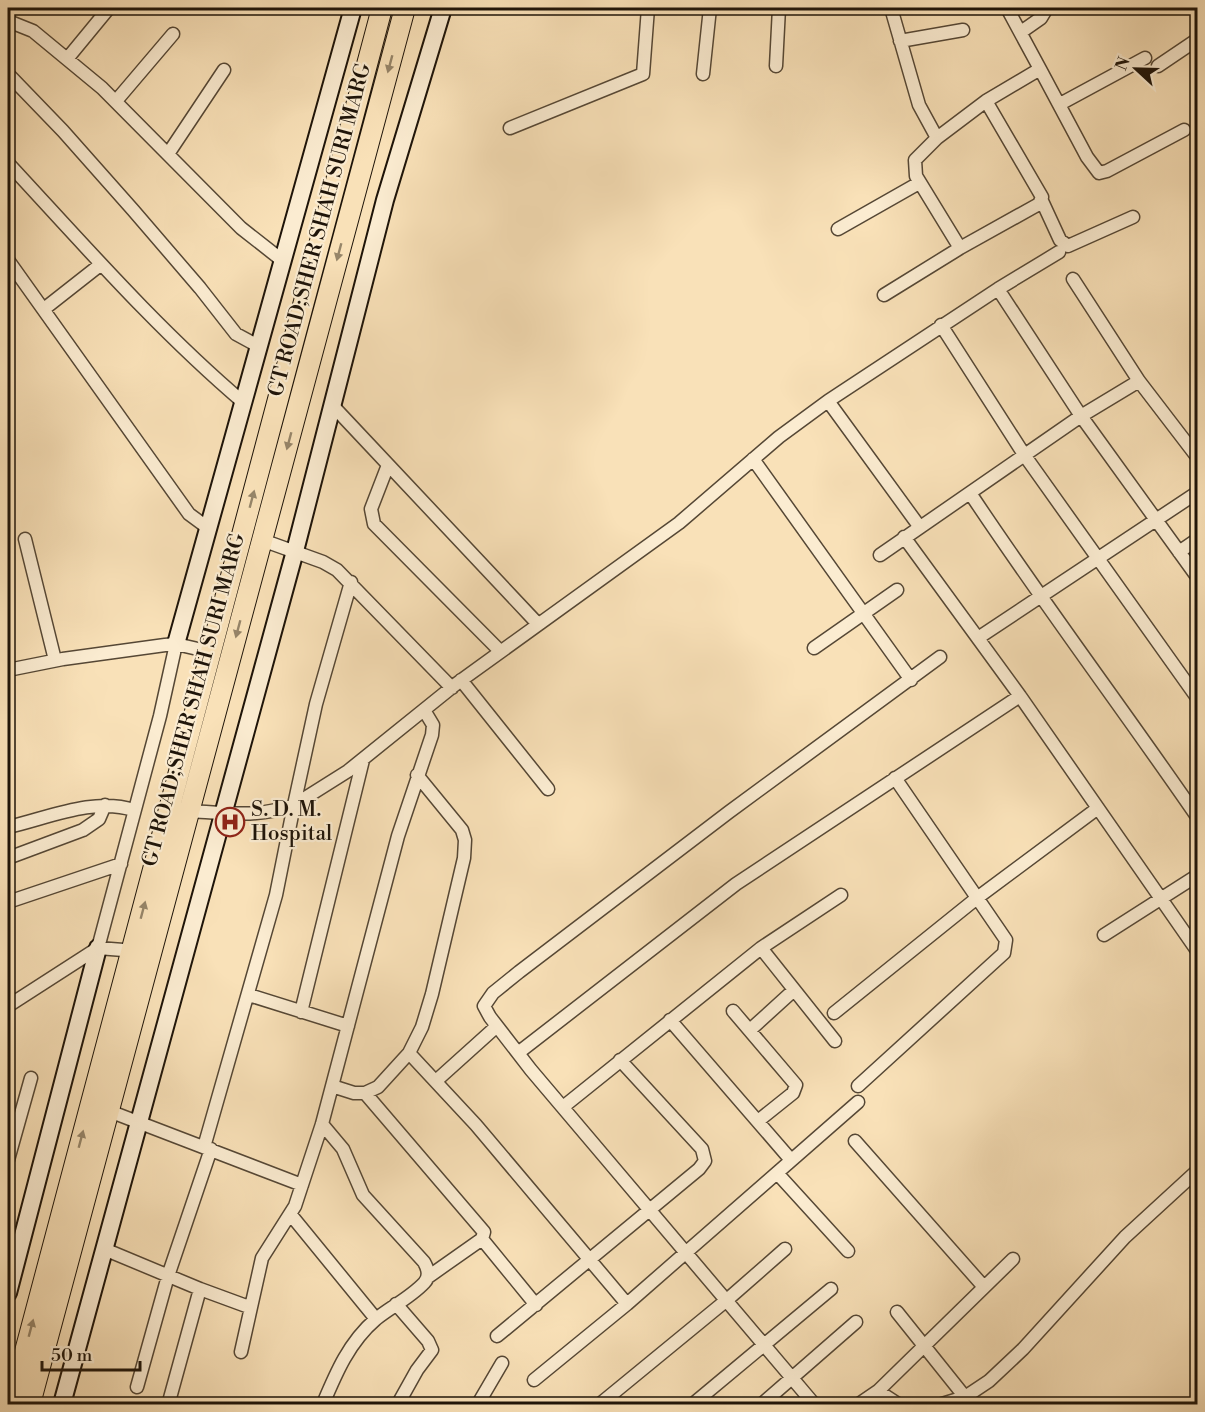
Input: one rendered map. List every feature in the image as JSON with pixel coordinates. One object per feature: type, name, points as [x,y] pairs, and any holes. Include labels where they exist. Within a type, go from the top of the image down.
[{"type":"main road","points":[[176,644],[353,8]]},
{"type":"main road","name":"GT ROAD;SHER SHAH SURI MARG","points":[[30,1404],[109,1111],[141,952],[211,652],[382,8]]},
{"type":"main road","name":"GT ROAD;SHER SHAH SURI MARG","points":[[11,1404],[15,1357],[141,952],[189,811],[405,8]]},
{"type":"main road","points":[[63,1404],[222,812],[295,551],[386,200],[443,8]]},
{"type":"main road","points":[[8,1293],[11,1268],[98,948]]},
{"type":"street","points":[[67,59],[109,8]]},
{"type":"street","points":[[510,128],[643,74],[648,8]]},
{"type":"street","points":[[703,74],[711,8]]},
{"type":"street","points":[[776,66],[778,8]]},
{"type":"street","points":[[891,8],[919,105],[937,138]]},
{"type":"street","points":[[1007,8],[1087,158],[1099,173],[1107,171],[1184,130]]},
{"type":"street","points":[[1021,32],[1041,18],[1047,8]]},
{"type":"street","points":[[8,21],[33,31],[67,59],[116,102],[251,238],[283,261]]},
{"type":"street","points":[[900,41],[963,30]]},
{"type":"street","points":[[116,102],[173,34]]},
{"type":"street","points":[[1158,66],[1197,39]]},
{"type":"street","points":[[1060,104],[1145,58]]},
{"type":"street","points":[[960,248],[919,183],[914,167],[915,160],[937,138],[986,101],[1040,69]]},
{"type":"street","points":[[168,153],[224,70]]},
{"type":"street","points":[[8,74],[63,131],[133,210],[236,334],[260,347]]},
{"type":"street","points":[[986,101],[1042,197],[1060,240],[1068,246],[1133,217]]},
{"type":"street","points":[[8,163],[100,265],[178,345],[244,403]]},
{"type":"street","points":[[838,229],[919,183]]},
{"type":"street","points":[[884,295],[1042,201]]},
{"type":"street","points":[[189,811],[254,815],[274,812],[294,805],[363,759],[456,684],[537,623],[679,523],[753,459],[828,401],[942,325],[1059,252]]},
{"type":"street","points":[[8,260],[189,514],[208,528]]},
{"type":"street","points":[[44,309],[100,265]]},
{"type":"street","points":[[1073,279],[1139,381],[1197,458]]},
{"type":"street","points":[[998,289],[1081,416],[1197,578]]},
{"type":"street","points":[[942,325],[1025,456],[1197,699]]},
{"type":"street","points":[[880,555],[1081,416],[1139,381]]},
{"type":"street","points":[[828,401],[919,526]]},
{"type":"street","points":[[333,406],[537,623]]},
{"type":"street","points":[[753,459],[911,680]]},
{"type":"street","points":[[388,465],[371,508],[374,524],[500,651]]},
{"type":"street","points":[[978,638],[1197,492]]},
{"type":"street","points":[[970,493],[1039,597],[1139,732],[1197,818]]},
{"type":"street","points":[[904,537],[1020,696],[1197,952]]},
{"type":"street","points":[[26,539],[55,660]]},
{"type":"street","points":[[1179,552],[1197,539]]},
{"type":"street","points":[[262,540],[323,562],[351,582],[456,684],[548,789]]},
{"type":"street","points":[[137,1387],[168,1276],[208,1148],[249,995],[280,876],[316,704],[351,582]]},
{"type":"street","points":[[814,648],[862,612],[897,590]]},
{"type":"street","points":[[98,948],[176,644]]},
{"type":"street","points":[[8,670],[55,660],[176,644],[211,652]]},
{"type":"street","points":[[814,1404],[764,1346],[728,1299],[518,1053],[484,1008],[493,993],[729,812],[940,657]]},
{"type":"street","points":[[518,1053],[736,884],[1020,696]]},
{"type":"street","points":[[241,1352],[249,1307],[262,1258],[291,1215],[322,1124],[417,775],[434,728],[424,710]]},
{"type":"street","points":[[302,1012],[363,759]]},
{"type":"street","points":[[332,1086],[354,1093],[365,1093],[378,1087],[409,1053],[422,1027],[432,994],[464,858],[465,840],[456,822],[417,775]]},
{"type":"street","points":[[858,1086],[1004,953],[1006,940],[895,778]]},
{"type":"street","points":[[8,827],[76,810],[105,806],[134,810]]},
{"type":"street","points":[[8,858],[83,830],[99,819],[105,806]]},
{"type":"street","points":[[834,1013],[977,898],[1098,808]]},
{"type":"street","points":[[8,902],[121,864]]},
{"type":"street","points":[[1104,936],[1197,875]]},
{"type":"street","points":[[563,1107],[761,948],[841,894]]},
{"type":"street","points":[[8,1006],[98,948],[141,952]]},
{"type":"street","points":[[761,948],[834,1041]]},
{"type":"street","points":[[750,1030],[794,990]]},
{"type":"street","points":[[249,995],[348,1026]]},
{"type":"street","points":[[733,1011],[796,1085],[793,1093],[758,1121]]},
{"type":"street","points":[[670,1020],[791,1160]]},
{"type":"street","points":[[437,1080],[497,1026]]},
{"type":"street","points":[[409,1053],[437,1080],[627,1304]]},
{"type":"street","points":[[497,1335],[591,1261],[699,1170],[705,1156],[702,1149],[620,1060]]},
{"type":"street","points":[[8,1160],[30,1078]]},
{"type":"street","points":[[323,1404],[347,1353],[376,1319],[424,1283],[428,1277],[482,1239],[484,1232],[365,1093]]},
{"type":"street","points":[[534,1380],[627,1304],[858,1102]]},
{"type":"street","points":[[109,1111],[303,1185]]},
{"type":"street","points":[[322,1124],[343,1149],[363,1195],[424,1262],[428,1277]]},
{"type":"street","points":[[855,1141],[984,1287]]},
{"type":"street","points":[[897,1312],[925,1345],[954,1402],[989,1381],[1023,1349],[1125,1237],[1197,1170]]},
{"type":"street","points":[[777,1173],[848,1251]]},
{"type":"street","points":[[291,1215],[376,1319]]},
{"type":"street","points":[[482,1239],[536,1305]]},
{"type":"street","points":[[104,1249],[249,1307]]},
{"type":"street","points":[[600,1404],[785,1249]]},
{"type":"street","points":[[859,1404],[878,1391],[1013,1259]]},
{"type":"street","points":[[170,1398],[200,1289]]},
{"type":"street","points":[[693,1404],[831,1289]]},
{"type":"street","points":[[396,1304],[428,1341],[432,1350],[417,1370],[398,1404]]},
{"type":"street","points":[[762,1404],[856,1322]]},
{"type":"street","points":[[478,1404],[502,1363]]},
{"type":"street","points":[[878,1391],[898,1404]]},
{"type":"place","name":"S. D. M. Hospital","points":[[230,822]]}]
